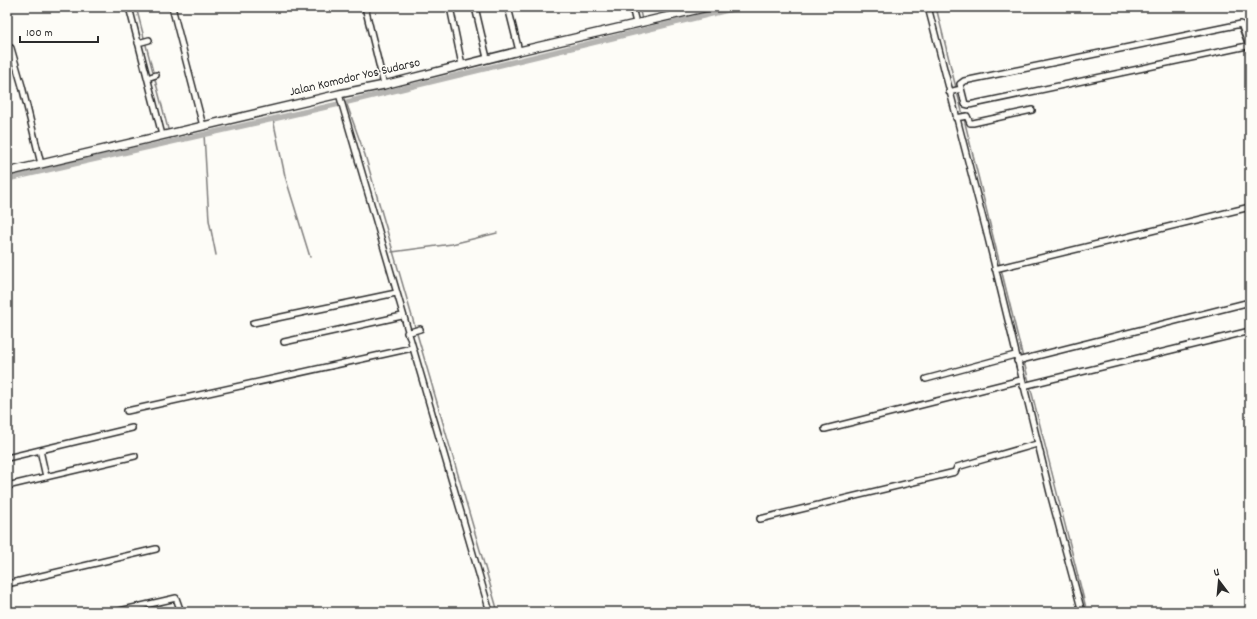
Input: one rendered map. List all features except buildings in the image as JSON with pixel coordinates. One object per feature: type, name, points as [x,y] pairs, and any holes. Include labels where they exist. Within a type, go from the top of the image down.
[{"type":"street","points":[[129,7],[151,76],[162,135]]},
{"type":"street","points":[[172,7],[203,126]]},
{"type":"street","points":[[365,7],[384,85]]},
{"type":"street","points":[[450,7],[462,65]]},
{"type":"street","points":[[475,7],[487,58]]},
{"type":"street","points":[[508,7],[518,50]]},
{"type":"street","points":[[632,7],[641,22]]},
{"type":"street","name":"Jalan Komodor Yos Sudarso","points":[[7,172],[162,135],[339,96],[518,50],[691,9],[708,7]]},
{"type":"street","points":[[928,7],[996,268],[1037,444],[1082,612]]},
{"type":"street","points":[[1241,24],[1248,43],[1247,46],[969,105],[965,104],[960,89],[960,84],[964,81],[1241,24]]},
{"type":"street","points":[[140,42],[149,40]]},
{"type":"street","points":[[11,48],[41,164]]},
{"type":"street","points":[[950,91],[960,89]]},
{"type":"street","points":[[339,96],[402,316],[410,332],[412,348],[481,576],[490,612]]},
{"type":"street","points":[[956,118],[967,116],[970,123],[973,123],[1032,110]]},
{"type":"street","points":[[996,268],[1250,207]]},
{"type":"street","points":[[254,323],[396,292]]},
{"type":"street","points":[[926,379],[1017,359],[1027,359],[1250,302]]},
{"type":"street","points":[[284,342],[402,316]]},
{"type":"street","points":[[410,332],[419,330]]},
{"type":"street","points":[[1024,386],[1250,331]]},
{"type":"street","points":[[127,411],[412,348]]},
{"type":"street","points":[[825,429],[1021,380]]},
{"type":"street","points":[[7,458],[132,428]]},
{"type":"street","points":[[760,519],[955,472],[957,466],[1037,444]]},
{"type":"street","points":[[40,450],[46,477]]},
{"type":"street","points":[[7,486],[135,456]]},
{"type":"street","points":[[7,584],[156,549]]},
{"type":"street","points":[[115,612],[176,598],[181,612]]},
{"type":"waterway","points":[[136,7],[168,129]]},
{"type":"waterway","points":[[639,7],[642,20]]},
{"type":"waterway","points":[[7,179],[339,104],[740,7]]},
{"type":"waterway","points":[[936,7],[956,88]]},
{"type":"waterway","points":[[957,92],[963,115]]},
{"type":"waterway","points":[[346,102],[365,155],[498,612]]},
{"type":"waterway","points":[[273,119],[285,176],[310,257]]},
{"type":"waterway","points":[[964,119],[1023,358]]},
{"type":"waterway","points":[[204,134],[209,220],[216,255]]},
{"type":"waterway","points":[[170,138],[171,142]]},
{"type":"waterway","points":[[392,252],[452,244],[497,233]]},
{"type":"waterway","points":[[1024,362],[1087,612]]}]
